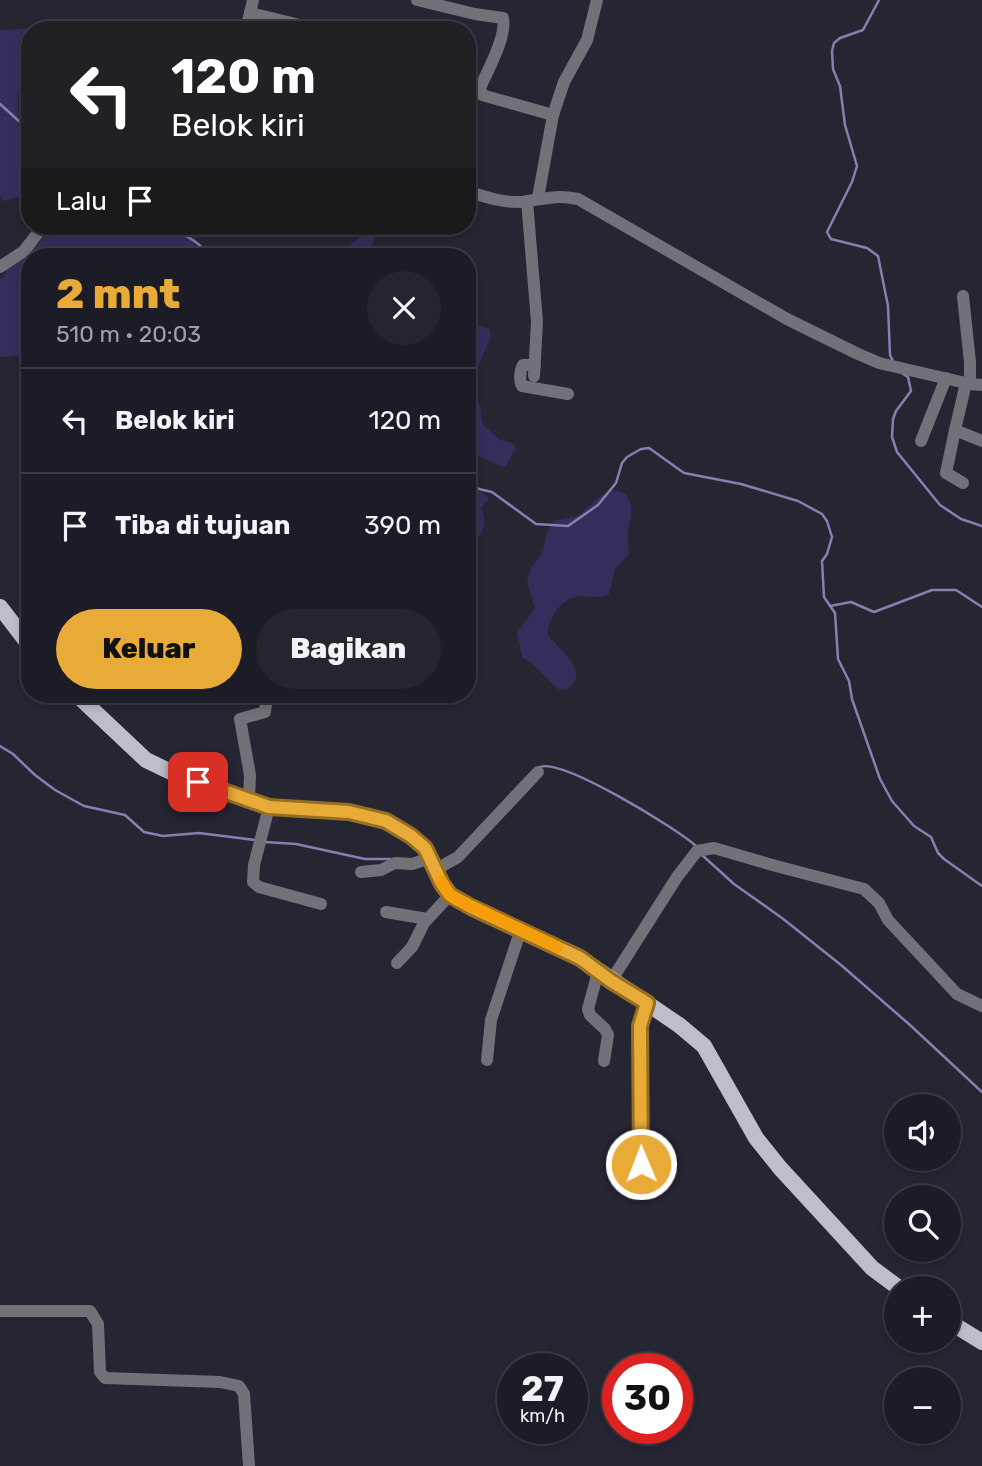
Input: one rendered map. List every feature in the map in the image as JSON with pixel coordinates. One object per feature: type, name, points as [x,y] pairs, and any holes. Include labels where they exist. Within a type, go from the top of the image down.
[{"type":"main road","points":[[0,607],[21,634]]},
{"type":"main road","points":[[85,703],[128,745],[151,763],[269,807],[349,812],[386,821],[417,841],[450,895],[580,958],[647,1003],[699,1041],[756,1138],[860,1256],[884,1276]]},
{"type":"main road","points":[[961,1329],[982,1342]]},
{"type":"street","points":[[417,0],[503,18],[505,22],[501,37],[480,88],[482,95],[553,115]]},
{"type":"street","points":[[568,394],[522,386],[520,383],[523,365],[535,370],[537,322],[533,200],[553,115],[564,82],[587,40],[597,0]]},
{"type":"street","points":[[252,6],[292,21]]},
{"type":"street","points":[[476,193],[508,201],[558,195],[578,199],[787,319],[856,354],[879,363],[973,384]]},
{"type":"street","points":[[0,267],[21,253]]},
{"type":"street","points":[[963,296],[973,384],[956,430],[946,473],[963,483]]},
{"type":"street","points":[[921,441],[946,378]]},
{"type":"street","points":[[956,430],[982,441]]},
{"type":"street","points":[[249,799],[250,775],[240,719],[265,712],[266,703]]},
{"type":"street","points":[[361,872],[381,870],[395,863],[433,864],[458,857],[538,772]]},
{"type":"street","points":[[269,807],[254,865],[253,881],[259,887],[321,904]]},
{"type":"street","points":[[604,1061],[608,1035],[605,1028],[590,1015],[589,1009],[605,976],[697,851],[712,848],[864,888],[879,902],[895,928],[957,994],[982,1006]]},
{"type":"street","points":[[397,963],[412,947],[427,919],[450,895]]},
{"type":"street","points":[[386,912],[427,919]]},
{"type":"street","points":[[487,1060],[491,1020],[521,929]]},
{"type":"street","points":[[641,1164],[640,1026],[647,1003]]},
{"type":"street","points":[[0,1311],[90,1311],[98,1324],[100,1372],[104,1378],[220,1382],[239,1386],[244,1394],[249,1466]]},
{"type":"shaded area","points":[[21,29],[18,121],[21,134],[21,196],[4,201],[0,198],[0,30]]},
{"type":"shaded area","points":[[44,235],[193,235],[196,248],[33,248]]},
{"type":"shaded area","points":[[363,235],[374,235],[374,241],[369,248],[346,248]]},
{"type":"shaded area","points":[[21,258],[21,355],[0,357],[0,279],[4,277],[8,265]]},
{"type":"shaded area","points":[[476,326],[489,329],[491,337],[476,370]]},
{"type":"shaded area","points":[[476,400],[483,425],[500,440],[512,443],[516,448],[506,466],[502,467],[476,454]]},
{"type":"shaded area","points":[[612,490],[626,495],[631,505],[629,554],[615,569],[609,594],[599,597],[574,597],[562,604],[553,615],[548,635],[571,662],[576,676],[566,690],[558,689],[522,657],[517,633],[535,608],[527,581],[531,568],[542,554],[547,532],[554,521],[578,516]]},
{"type":"shaded area","points":[[476,491],[489,499],[481,508],[484,527],[476,540]]},
{"type":"waterway","points":[[879,0],[863,30],[840,38],[834,43],[832,51],[833,69],[840,86],[845,125],[857,166],[827,232],[831,239],[867,248],[878,256],[888,306],[890,355],[894,363]]},
{"type":"waterway","points":[[0,104],[21,123]]},
{"type":"waterway","points":[[183,235],[202,248]]},
{"type":"waterway","points":[[903,374],[908,377],[911,391],[893,419],[892,437],[897,452],[940,505],[961,519],[982,526]]},
{"type":"waterway","points":[[476,487],[492,492],[536,524],[568,526],[598,505],[616,483],[622,463],[627,457],[641,449],[649,448],[684,473],[741,484],[798,501],[822,514],[832,537],[822,561],[824,597],[835,613],[838,659],[849,681],[852,699],[880,779],[892,801],[914,826],[931,837],[938,853],[982,886]]},
{"type":"waterway","points":[[830,606],[851,602],[874,612],[932,590],[956,590],[982,607]]},
{"type":"waterway","points":[[0,746],[55,790],[84,806],[125,815],[144,832],[163,836],[199,833],[255,840]]},
{"type":"waterway","points":[[540,767],[552,767],[594,783],[644,811],[696,846]]},
{"type":"waterway","points":[[265,842],[296,844],[365,859],[390,859]]},
{"type":"waterway","points":[[702,855],[734,884],[841,965],[982,1092]]},
{"type":"slow traffic","points":[[441,881],[456,899],[557,947]]},
{"type":"route","points":[[198,782],[269,807],[349,812],[386,821],[425,848],[450,895],[580,958],[647,1003],[640,1026],[641,1164]]}]
